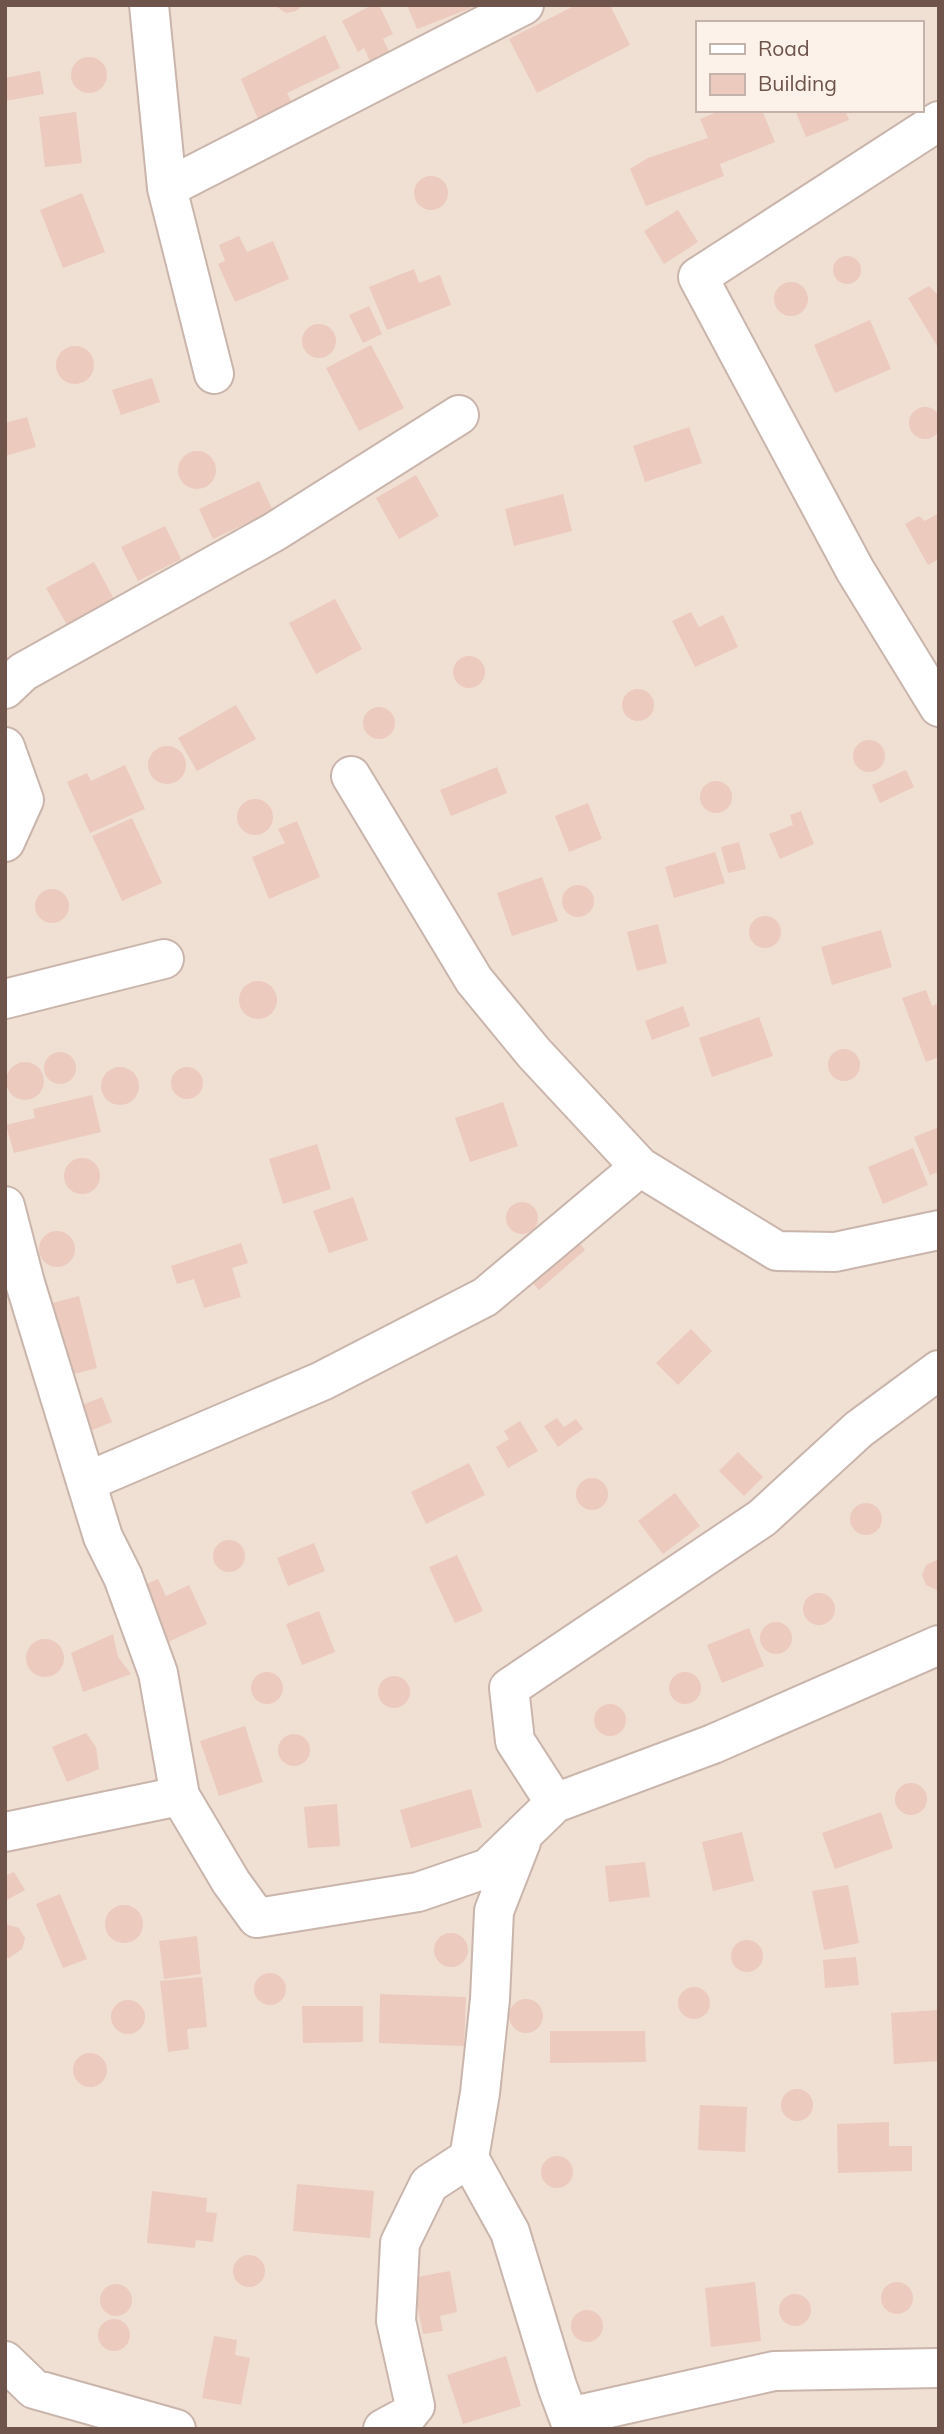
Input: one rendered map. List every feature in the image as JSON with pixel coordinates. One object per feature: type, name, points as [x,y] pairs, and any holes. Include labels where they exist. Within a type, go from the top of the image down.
[{"type":"street","points":[[149,5],[167,188],[214,374]]},
{"type":"street","points":[[167,188],[524,5]]},
{"type":"street","points":[[939,121],[698,277],[855,570],[939,707]]},
{"type":"street","points":[[5,689],[23,672],[274,532],[458,415]]},
{"type":"street","points":[[5,747],[24,800],[5,842]]},
{"type":"street","points":[[351,776],[474,980],[534,1053],[640,1167],[777,1251],[835,1252],[939,1230]]},
{"type":"street","points":[[5,999],[164,959]]},
{"type":"street","points":[[86,1482],[322,1381],[485,1297],[640,1167]]},
{"type":"street","points":[[5,1206],[15,1286],[86,1482],[103,1537],[123,1577],[158,1673],[180,1796],[231,1882],[257,1919],[418,1892],[488,1868],[555,1803],[713,1744],[939,1645]]},
{"type":"street","points":[[555,1803],[515,1741],[509,1688],[762,1518],[859,1429],[939,1370]]},
{"type":"street","points":[[5,1832],[180,1796]]},
{"type":"street","points":[[523,1836],[494,1911],[490,1998],[480,2093],[469,2158],[510,2232],[571,2423],[774,2371],[939,2368]]},
{"type":"street","points":[[383,2429],[407,2416],[418,2417],[396,2321],[400,2243],[429,2184],[469,2158]]},
{"type":"street","points":[[5,2361],[34,2389],[177,2429]]},
{"type":"shaded area","points":[[5,5],[939,5],[939,2429],[5,2429]]},
{"type":"building","points":[[274,5],[303,5],[296,11],[286,13]]},
{"type":"building","points":[[372,5],[379,5],[393,34],[383,39],[389,51],[370,61],[364,48],[358,52],[342,21]]},
{"type":"building","points":[[407,5],[470,5],[471,8],[417,29]]},
{"type":"building","points":[[576,5],[610,5],[630,45],[537,93],[509,39]]},
{"type":"building","points":[[325,35],[340,68],[287,93],[292,103],[258,119],[241,79]]},
{"type":"building","points":[[89,57],[102,62],[107,75],[102,88],[89,93],[76,88],[71,75],[76,62]]},
{"type":"building","points":[[40,71],[44,94],[5,101],[5,78]]},
{"type":"building","points":[[76,112],[82,163],[45,167],[39,117]]},
{"type":"building","points":[[717,112],[763,112],[775,142],[720,164],[724,176],[646,206],[630,169],[648,158],[708,138],[700,119]]},
{"type":"building","points":[[796,112],[846,112],[849,120],[806,137]]},
{"type":"building","points":[[431,176],[443,181],[448,193],[443,205],[431,210],[419,205],[414,193],[419,181]]},
{"type":"building","points":[[82,193],[105,252],[63,268],[40,210]]},
{"type":"building","points":[[678,210],[698,242],[664,264],[644,231]]},
{"type":"building","points":[[239,236],[247,252],[273,241],[289,279],[235,302],[218,264],[225,261],[219,245]]},
{"type":"building","points":[[847,256],[857,260],[861,270],[857,280],[847,284],[837,280],[833,270],[837,260]]},
{"type":"building","points":[[414,269],[419,283],[440,275],[451,305],[387,330],[369,287]]},
{"type":"building","points":[[791,282],[803,287],[808,299],[803,311],[791,316],[779,311],[774,299],[779,287]]},
{"type":"building","points":[[929,286],[939,296],[939,349],[908,298]]},
{"type":"building","points":[[369,306],[382,334],[363,343],[349,315]]},
{"type":"building","points":[[870,320],[891,369],[835,393],[814,345]]},
{"type":"building","points":[[319,324],[331,329],[336,341],[331,353],[319,358],[307,353],[302,341],[307,329]]},
{"type":"building","points":[[371,345],[404,408],[359,431],[326,368]]},
{"type":"building","points":[[75,346],[88,352],[94,365],[88,378],[75,384],[62,378],[56,365],[62,352]]},
{"type":"building","points":[[152,378],[160,402],[121,415],[112,390]]},
{"type":"building","points":[[925,407],[936,412],[941,423],[936,434],[925,439],[914,434],[909,423],[914,412]]},
{"type":"building","points":[[27,417],[36,447],[5,456],[5,423]]},
{"type":"building","points":[[689,427],[702,463],[645,482],[633,446]]},
{"type":"building","points":[[197,451],[210,457],[216,470],[210,483],[197,489],[184,483],[178,470],[184,457]]},
{"type":"building","points":[[416,475],[439,516],[399,539],[376,498]]},
{"type":"building","points":[[259,481],[273,511],[213,539],[199,509]]},
{"type":"building","points":[[563,494],[572,531],[514,546],[505,509]]},
{"type":"building","points":[[939,513],[939,559],[928,565],[905,524],[919,516],[925,521]]},
{"type":"building","points":[[165,526],[181,559],[138,581],[121,547]]},
{"type":"building","points":[[94,562],[120,610],[101,620],[95,609],[67,625],[46,588]]},
{"type":"building","points":[[335,599],[362,649],[316,674],[289,623]]},
{"type":"building","points":[[691,612],[699,627],[723,615],[738,647],[695,667],[672,621]]},
{"type":"building","points":[[469,656],[481,660],[485,672],[481,684],[469,688],[457,684],[453,672],[457,660]]},
{"type":"building","points":[[638,689],[650,693],[654,705],[650,717],[638,721],[626,717],[622,705],[626,693]]},
{"type":"building","points":[[236,705],[256,739],[197,771],[178,738]]},
{"type":"building","points":[[379,707],[391,711],[395,723],[391,735],[379,739],[367,735],[363,723],[367,711]]},
{"type":"building","points":[[869,740],[881,744],[885,756],[881,768],[869,772],[857,768],[853,756],[857,744]]},
{"type":"building","points":[[167,746],[180,752],[186,765],[180,778],[167,784],[154,778],[148,765],[154,752]]},
{"type":"building","points":[[125,765],[145,809],[90,833],[67,782],[87,773],[91,781]]},
{"type":"building","points":[[497,767],[507,793],[451,816],[440,790]]},
{"type":"building","points":[[906,770],[914,787],[880,803],[872,785]]},
{"type":"building","points":[[716,781],[728,785],[732,797],[728,809],[716,813],[704,809],[700,797],[704,785]]},
{"type":"building","points":[[255,799],[268,804],[273,817],[268,830],[255,835],[242,830],[237,817],[242,804]]},
{"type":"building","points":[[588,803],[602,839],[569,852],[555,816]]},
{"type":"building","points":[[801,811],[814,844],[780,859],[769,834],[793,825],[790,815]]},
{"type":"building","points":[[132,818],[162,883],[122,901],[92,836]]},
{"type":"building","points":[[297,821],[320,877],[269,899],[252,857],[285,843],[278,829]]},
{"type":"building","points":[[739,842],[746,869],[728,873],[721,847]]},
{"type":"building","points":[[715,852],[725,883],[674,898],[665,867]]},
{"type":"building","points":[[542,877],[558,921],[512,936],[497,893]]},
{"type":"building","points":[[578,885],[590,889],[594,901],[590,913],[578,917],[566,913],[562,901],[566,889]]},
{"type":"building","points":[[52,889],[64,894],[69,906],[64,918],[52,923],[40,918],[35,906],[40,894]]},
{"type":"building","points":[[765,916],[777,920],[781,932],[777,944],[765,948],[753,944],[749,932],[753,920]]},
{"type":"building","points":[[658,924],[667,963],[637,971],[627,932]]},
{"type":"building","points":[[881,930],[892,967],[832,985],[821,947]]},
{"type":"building","points":[[258,981],[271,987],[277,1000],[271,1013],[258,1019],[245,1013],[239,1000],[245,987]]},
{"type":"building","points":[[926,990],[932,1006],[939,1003],[939,1057],[926,1062],[902,998]]},
{"type":"building","points":[[683,1006],[690,1026],[652,1040],[645,1021]]},
{"type":"building","points":[[759,1017],[773,1056],[712,1077],[699,1038]]},
{"type":"building","points":[[844,1049],[856,1053],[860,1065],[856,1077],[844,1081],[832,1077],[828,1065],[832,1053]]},
{"type":"building","points":[[60,1052],[71,1057],[76,1068],[71,1079],[60,1084],[49,1079],[44,1068],[49,1057]]},
{"type":"building","points":[[25,1062],[38,1068],[44,1081],[38,1094],[25,1100],[12,1094],[6,1081],[12,1068]]},
{"type":"building","points":[[120,1067],[133,1073],[139,1086],[133,1099],[120,1105],[107,1099],[101,1086],[107,1073]]},
{"type":"building","points":[[187,1067],[199,1071],[203,1083],[199,1095],[187,1099],[175,1095],[171,1083],[175,1071]]},
{"type":"building","points":[[92,1095],[101,1132],[14,1153],[6,1125],[35,1118],[33,1109]]},
{"type":"building","points":[[503,1102],[518,1146],[470,1162],[455,1118]]},
{"type":"building","points":[[939,1127],[939,1172],[930,1175],[914,1137]]},
{"type":"building","points":[[317,1144],[331,1189],[283,1204],[269,1159]]},
{"type":"building","points":[[913,1148],[928,1185],[883,1204],[868,1167]]},
{"type":"building","points":[[82,1158],[95,1163],[100,1176],[95,1189],[82,1194],[69,1189],[64,1176],[69,1163]]},
{"type":"building","points":[[353,1197],[368,1240],[329,1253],[313,1211]]},
{"type":"building","points":[[522,1202],[534,1206],[538,1218],[534,1230],[522,1234],[510,1230],[506,1218],[510,1206]]},
{"type":"building","points":[[57,1231],[70,1236],[75,1249],[70,1262],[57,1267],[44,1262],[39,1249],[44,1236]]},
{"type":"building","points":[[577,1240],[585,1250],[539,1290],[530,1280]]},
{"type":"building","points":[[241,1243],[248,1263],[232,1268],[241,1297],[204,1308],[194,1279],[177,1284],[171,1266]]},
{"type":"building","points":[[79,1296],[97,1368],[63,1377],[45,1305]]},
{"type":"building","points":[[691,1329],[712,1351],[678,1385],[656,1363]]},
{"type":"building","points":[[102,1397],[112,1422],[90,1431],[80,1406]]},
{"type":"building","points":[[557,1418],[564,1427],[576,1419],[583,1429],[558,1447],[544,1426]]},
{"type":"building","points":[[520,1421],[538,1451],[508,1468],[496,1447],[509,1439],[504,1431]]},
{"type":"building","points":[[738,1452],[763,1477],[744,1496],[719,1471]]},
{"type":"building","points":[[469,1463],[485,1495],[426,1524],[411,1492]]},
{"type":"building","points":[[592,1478],[604,1482],[608,1494],[604,1506],[592,1510],[580,1506],[576,1494],[580,1482]]},
{"type":"building","points":[[675,1493],[700,1526],[663,1554],[638,1521]]},
{"type":"building","points":[[866,1503],[878,1507],[882,1519],[878,1531],[866,1535],[854,1531],[850,1519],[854,1507]]},
{"type":"building","points":[[229,1540],[241,1544],[245,1556],[241,1568],[229,1572],[217,1568],[213,1556],[217,1544]]},
{"type":"building","points":[[314,1543],[325,1571],[288,1586],[277,1558]]},
{"type":"building","points":[[457,1555],[483,1611],[455,1623],[429,1567]]},
{"type":"building","points":[[939,1559],[939,1591],[926,1585],[922,1575],[926,1565]]},
{"type":"building","points":[[158,1579],[166,1596],[189,1585],[207,1624],[166,1643],[140,1587]]},
{"type":"building","points":[[819,1593],[831,1597],[835,1609],[831,1621],[819,1625],[807,1621],[803,1609],[807,1597]]},
{"type":"building","points":[[319,1611],[335,1652],[302,1665],[286,1624]]},
{"type":"building","points":[[776,1622],[787,1627],[792,1638],[787,1649],[776,1654],[765,1649],[760,1638],[765,1627]]},
{"type":"building","points":[[749,1628],[764,1666],[722,1683],[707,1645]]},
{"type":"building","points":[[113,1634],[118,1657],[131,1674],[83,1692],[71,1653]]},
{"type":"building","points":[[45,1639],[58,1645],[64,1658],[58,1671],[45,1677],[32,1671],[26,1658],[32,1645]]},
{"type":"building","points":[[267,1672],[279,1676],[283,1688],[279,1700],[267,1704],[255,1700],[251,1688],[255,1676]]},
{"type":"building","points":[[685,1672],[697,1676],[701,1688],[697,1700],[685,1704],[673,1700],[669,1688],[673,1676]]},
{"type":"building","points":[[394,1676],[406,1680],[410,1692],[406,1704],[394,1708],[382,1704],[378,1692],[382,1680]]},
{"type":"building","points":[[610,1704],[622,1708],[626,1720],[622,1732],[610,1736],[598,1732],[594,1720],[598,1708]]},
{"type":"building","points":[[245,1726],[263,1782],[219,1796],[200,1741]]},
{"type":"building","points":[[86,1733],[96,1747],[99,1769],[67,1782],[52,1747]]},
{"type":"building","points":[[294,1734],[306,1738],[310,1750],[306,1762],[294,1766],[282,1762],[278,1750],[282,1738]]},
{"type":"building","points":[[911,1783],[923,1787],[927,1799],[923,1811],[911,1815],[899,1811],[895,1799],[899,1787]]},
{"type":"building","points":[[471,1789],[482,1827],[411,1848],[400,1810]]},
{"type":"building","points":[[337,1804],[340,1846],[308,1848],[304,1807]]},
{"type":"building","points":[[881,1812],[893,1848],[835,1869],[822,1833]]},
{"type":"building","points":[[742,1832],[754,1881],[713,1891],[702,1842]]},
{"type":"building","points":[[645,1862],[650,1897],[609,1902],[605,1866]]},
{"type":"building","points":[[14,1872],[25,1890],[5,1901],[5,1876]]},
{"type":"building","points":[[848,1885],[859,1943],[824,1950],[812,1891]]},
{"type":"building","points":[[60,1894],[87,1959],[63,1968],[36,1904]]},
{"type":"building","points":[[124,1905],[137,1911],[143,1924],[137,1937],[124,1943],[111,1937],[105,1924],[111,1911]]},
{"type":"building","points":[[5,1924],[19,1928],[25,1938],[22,1949],[9,1958],[5,1957]]},
{"type":"building","points":[[451,1933],[463,1938],[468,1950],[463,1962],[451,1967],[439,1962],[434,1950],[439,1938]]},
{"type":"building","points":[[197,1936],[201,1974],[164,1979],[159,1941]]},
{"type":"building","points":[[747,1940],[759,1944],[763,1956],[759,1968],[747,1972],[735,1968],[731,1956],[735,1944]]},
{"type":"building","points":[[856,1957],[859,1985],[825,1988],[823,1960]]},
{"type":"building","points":[[270,1973],[282,1977],[286,1989],[282,2001],[270,2005],[258,2001],[254,1989],[258,1977]]},
{"type":"building","points":[[202,1977],[207,2027],[187,2029],[189,2049],[168,2052],[160,1981]]},
{"type":"building","points":[[694,1987],[706,1991],[710,2003],[706,2015],[694,2019],[682,2015],[678,2003],[682,1991]]},
{"type":"building","points":[[380,1994],[466,1997],[464,2046],[379,2043]]},
{"type":"building","points":[[526,1999],[538,2004],[543,2016],[538,2028],[526,2033],[514,2028],[509,2016],[514,2004]]},
{"type":"building","points":[[128,2000],[140,2005],[145,2017],[140,2029],[128,2034],[116,2029],[111,2017],[116,2005]]},
{"type":"building","points":[[302,2006],[363,2006],[363,2042],[303,2043]]},
{"type":"building","points":[[939,2010],[939,2061],[894,2064],[891,2013]]},
{"type":"building","points":[[550,2031],[645,2031],[646,2062],[550,2063]]},
{"type":"building","points":[[90,2053],[102,2058],[107,2070],[102,2082],[90,2087],[78,2082],[73,2070],[78,2058]]},
{"type":"building","points":[[797,2089],[809,2093],[813,2105],[809,2117],[797,2121],[785,2117],[781,2105],[785,2093]]},
{"type":"building","points":[[700,2105],[747,2107],[745,2152],[698,2150]]},
{"type":"building","points":[[889,2122],[889,2146],[912,2146],[912,2171],[838,2173],[837,2124]]},
{"type":"building","points":[[557,2156],[569,2160],[573,2172],[569,2184],[557,2188],[545,2184],[541,2172],[545,2160]]},
{"type":"building","points":[[297,2184],[374,2191],[370,2238],[293,2231]]},
{"type":"building","points":[[152,2191],[207,2198],[206,2212],[217,2213],[213,2242],[196,2240],[195,2248],[147,2243]]},
{"type":"building","points":[[249,2255],[261,2259],[265,2271],[261,2283],[249,2287],[237,2283],[233,2271],[237,2259]]},
{"type":"building","points":[[450,2271],[457,2312],[440,2316],[443,2331],[423,2334],[412,2278]]},
{"type":"building","points":[[755,2282],[761,2341],[711,2347],[705,2288]]},
{"type":"building","points":[[897,2282],[909,2286],[913,2298],[909,2310],[897,2314],[885,2310],[881,2298],[885,2286]]},
{"type":"building","points":[[116,2284],[128,2288],[132,2300],[128,2312],[116,2316],[104,2312],[100,2300],[104,2288]]},
{"type":"building","points":[[795,2294],[807,2298],[811,2310],[807,2322],[795,2326],[783,2322],[779,2310],[783,2298]]},
{"type":"building","points":[[587,2310],[599,2314],[603,2326],[599,2338],[587,2342],[575,2338],[571,2326],[575,2314]]},
{"type":"building","points":[[114,2319],[126,2323],[130,2335],[126,2347],[114,2351],[102,2347],[98,2335],[102,2323]]},
{"type":"building","points":[[214,2336],[237,2340],[235,2355],[250,2358],[241,2405],[202,2398]]},
{"type":"building","points":[[506,2356],[521,2406],[463,2424],[447,2375]]}]
